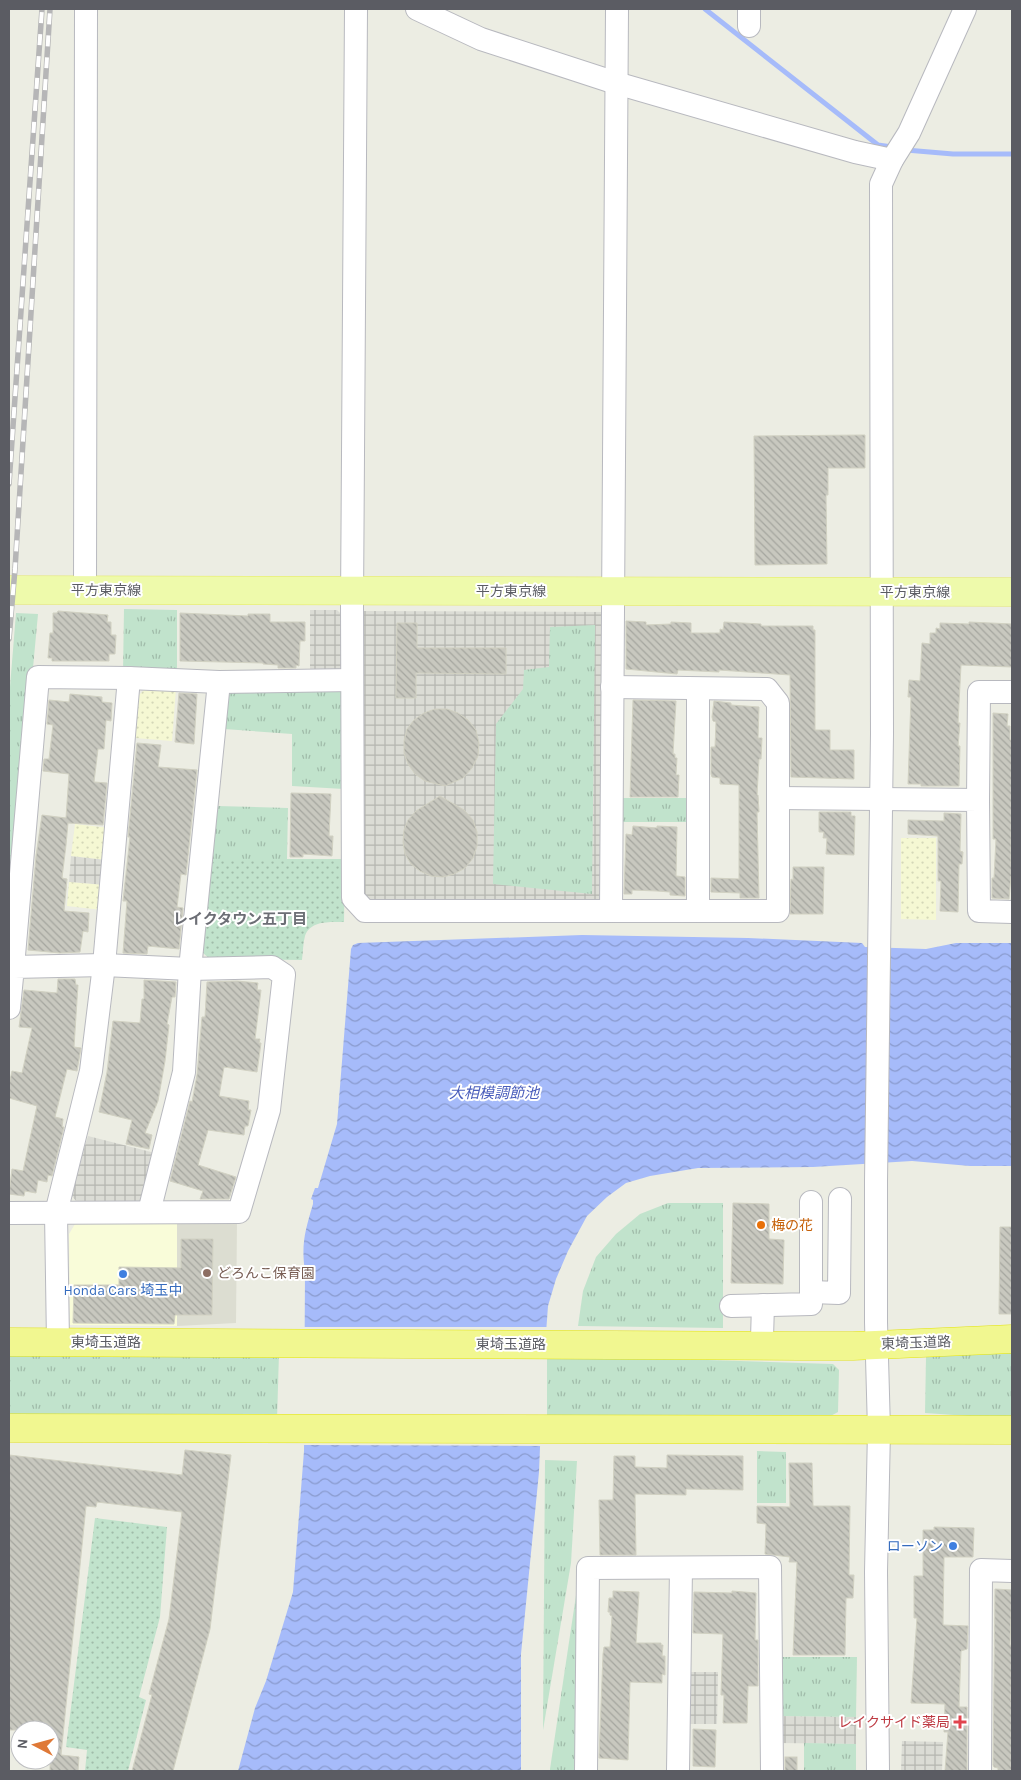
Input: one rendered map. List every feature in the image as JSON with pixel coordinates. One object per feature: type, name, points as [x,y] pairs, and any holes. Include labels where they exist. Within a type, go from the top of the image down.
[{"type":"highway","name":"東埼玉道路","points":[[9,1342],[760,1346],[878,1345],[1012,1340]]},
{"type":"highway","points":[[9,1428],[1012,1430]]},
{"type":"main road","name":"平方東京線","points":[[9,590],[1012,592]]},
{"type":"street","points":[[85,590],[86,9]]},
{"type":"street","points":[[356,9],[352,591],[353,898],[365,911],[778,911],[778,703],[766,689],[612,687]]},
{"type":"street","points":[[417,9],[481,39],[616,83],[855,152],[892,159]]},
{"type":"street","points":[[611,912],[617,9]]},
{"type":"street","points":[[878,1771],[876,1572],[879,1430],[876,1182],[881,800],[881,184],[892,159],[905,139],[965,9]]},
{"type":"street","points":[[9,1008],[38,677],[129,678],[219,682],[352,680]]},
{"type":"street","points":[[58,1342],[56,1213],[91,1071],[104,965],[129,678]]},
{"type":"street","points":[[149,1212],[184,1072],[190,969],[219,682]]},
{"type":"street","points":[[698,689],[698,911]]},
{"type":"street","points":[[1012,692],[980,692],[978,800],[979,911],[1012,912]]},
{"type":"street","points":[[779,798],[978,800]]},
{"type":"street","points":[[9,1213],[239,1212],[269,1110],[284,975],[272,967],[190,969],[104,965],[14,967]]},
{"type":"street","points":[[811,1292],[839,1293],[840,1199]]},
{"type":"street","points":[[731,1306],[811,1304],[811,1202]]},
{"type":"street","points":[[811,1245],[864,1247],[876,1244]]},
{"type":"street","points":[[760,1346],[763,1305]]},
{"type":"street","points":[[586,1771],[588,1568],[770,1567],[772,1771]]},
{"type":"street","points":[[678,1771],[681,1568]]},
{"type":"street","points":[[980,1771],[981,1570],[1012,1571]]},
{"type":"shaded area","points":[[310,610],[337,610],[344,617],[344,664],[336,672],[310,671]]},
{"type":"shaded area","points":[[362,611],[604,612],[603,894],[596,903],[368,903],[360,896]]},
{"type":"shaded area","points":[[71,856],[107,860],[104,885],[69,882]]},
{"type":"shaded area","points":[[88,1136],[155,1153],[145,1197],[136,1204],[77,1202],[70,1194]]},
{"type":"shaded area","name":"どろんこ保育園","points":[[237,1221],[236,1323],[177,1326],[177,1223]]},
{"type":"shaded area","points":[[177,1223],[177,1326],[70,1325],[69,1234],[75,1224]]},
{"type":"shaded area","points":[[686,1672],[718,1672],[717,1724],[685,1724]]},
{"type":"shaded area","points":[[778,1716],[856,1717],[856,1744],[778,1743]]},
{"type":"shaded area","points":[[902,1741],[943,1742],[942,1771],[901,1771]]},
{"type":"green space","points":[[124,609],[177,610],[177,673],[123,672]]},
{"type":"green space","points":[[16,613],[38,614],[9,926],[9,699]]},
{"type":"green space","points":[[595,625],[592,894],[493,884],[496,724],[523,689],[524,670],[549,667],[550,627]]},
{"type":"green space","points":[[338,687],[345,695],[344,789],[292,786],[292,734],[224,729],[228,692]]},
{"type":"green space","points":[[620,798],[691,798],[691,822],[619,822]]},
{"type":"green space","points":[[217,806],[288,808],[287,859],[212,859]]},
{"type":"green space","points":[[212,859],[345,859],[344,922],[322,923],[311,927],[305,936],[302,960],[210,959],[203,953]]},
{"type":"green space","points":[[668,1203],[723,1203],[723,1328],[578,1326],[583,1291],[596,1257],[616,1234],[640,1214]]},
{"type":"green space","points":[[9,1350],[279,1353],[277,1420],[9,1417]]},
{"type":"green space","points":[[1012,1350],[1012,1419],[925,1413],[926,1357]]},
{"type":"green space","points":[[547,1355],[833,1364],[839,1370],[838,1412],[825,1419],[547,1420]]},
{"type":"green space","points":[[757,1451],[786,1452],[786,1503],[757,1503]]},
{"type":"green space","points":[[545,1460],[577,1461],[571,1563],[543,1730]]},
{"type":"green space","points":[[95,1518],[167,1527],[160,1617],[139,1697],[146,1700],[128,1771],[85,1771],[87,1750],[66,1747]]},
{"type":"green space","points":[[578,1582],[579,1771],[550,1771],[550,1769]]},
{"type":"green space","points":[[779,1657],[857,1657],[856,1717],[778,1716]]},
{"type":"green space","points":[[804,1743],[856,1744],[856,1771],[804,1771]]},
{"type":"sand","points":[[148,686],[176,688],[172,741],[135,738],[138,696]]},
{"type":"sand","points":[[75,824],[110,828],[107,860],[71,856]]},
{"type":"sand","points":[[901,838],[936,838],[936,920],[901,919]]},
{"type":"sand","points":[[69,882],[104,885],[102,910],[67,906]]},
{"type":"water","name":"大相模調節池","points":[[582,935],[748,938],[862,943],[865,947],[926,949],[956,943],[1012,943],[1012,1166],[970,1166],[912,1161],[813,1167],[698,1168],[650,1176],[626,1183],[607,1197],[587,1216],[568,1251],[556,1279],[548,1306],[539,1472],[521,1654],[521,1771],[238,1771],[255,1708],[266,1681],[293,1592],[304,1451],[304,1245],[313,1204],[311,1199],[315,1188],[318,1188],[337,1124],[351,949],[353,945],[358,943]]},
{"type":"pier","points":[[302,1327],[548,1327],[543,1446],[302,1445]]},
{"type":"building","points":[[865,435],[865,468],[828,468],[828,495],[826,495],[827,564],[755,565],[754,436]]},
{"type":"building","points":[[58,611],[108,615],[107,622],[111,622],[111,635],[116,635],[115,654],[109,654],[109,661],[52,661],[52,658],[48,658],[50,633],[53,633],[53,613]]},
{"type":"building","points":[[180,613],[248,616],[248,614],[270,614],[270,622],[305,622],[305,641],[300,641],[299,666],[296,665],[296,668],[278,668],[278,665],[263,663],[180,661]]},
{"type":"building","points":[[626,621],[646,622],[646,625],[671,624],[671,622],[691,623],[691,633],[720,633],[720,629],[723,630],[724,622],[761,624],[761,626],[813,626],[813,630],[815,630],[815,730],[830,730],[830,750],[854,750],[854,779],[791,777],[790,675],[719,670],[719,672],[678,670],[677,674],[626,669]]},
{"type":"building","points":[[969,622],[1012,624],[1012,667],[961,665],[958,723],[960,723],[958,746],[960,746],[959,786],[908,784],[911,697],[908,697],[909,680],[920,681],[922,643],[930,644],[930,633],[936,633],[936,628],[940,629],[940,623],[969,624]]},
{"type":"building","points":[[397,623],[417,623],[417,648],[506,648],[506,674],[416,673],[416,698],[396,698]]},
{"type":"building","points":[[179,693],[197,694],[194,744],[175,742]]},
{"type":"building","points":[[70,694],[102,697],[102,702],[112,703],[111,721],[106,720],[104,749],[98,749],[94,782],[107,783],[103,825],[68,823],[62,878],[67,879],[64,911],[89,913],[88,932],[83,931],[80,952],[60,953],[28,950],[36,856],[42,815],[66,818],[69,774],[43,771],[44,759],[49,759],[53,725],[47,724],[49,700],[69,702]]},
{"type":"building","points":[[633,700],[676,701],[673,754],[677,758],[676,775],[679,775],[678,797],[630,797]]},
{"type":"building","points":[[714,701],[731,703],[731,705],[759,707],[758,738],[762,738],[757,795],[759,812],[757,812],[759,898],[740,898],[740,893],[711,892],[711,878],[739,879],[739,785],[720,784],[720,778],[712,777],[711,774],[711,747],[715,747],[716,722],[713,721],[712,717]]},
{"type":"building","points":[[435,709],[447,709],[458,713],[468,720],[476,730],[479,743],[478,756],[472,768],[463,778],[445,786],[425,781],[415,774],[408,764],[404,753],[407,729],[414,720],[424,713]]},
{"type":"building","points":[[993,713],[1008,714],[1007,726],[1010,726],[1010,740],[1012,740],[1012,876],[1009,899],[992,898],[996,839],[993,839]]},
{"type":"building","points":[[137,743],[161,745],[158,767],[197,770],[186,875],[181,874],[177,907],[183,908],[179,949],[148,946],[147,954],[123,953],[127,901],[123,901]]},
{"type":"building","points":[[291,793],[331,794],[329,836],[333,836],[332,856],[303,854],[303,857],[290,857]]},
{"type":"building","points":[[440,796],[464,810],[473,820],[477,832],[477,846],[473,858],[465,868],[443,877],[431,876],[411,864],[405,854],[403,842],[404,830],[408,820],[416,811]]},
{"type":"building","points":[[819,812],[851,812],[851,816],[855,816],[854,855],[826,854],[827,838],[823,838],[824,832],[819,832]]},
{"type":"building","points":[[944,813],[961,814],[960,851],[963,852],[962,864],[959,864],[958,912],[940,911],[941,881],[938,881],[938,836],[908,834],[908,820],[944,821]]},
{"type":"building","points":[[633,826],[677,827],[676,876],[685,877],[685,896],[670,895],[670,892],[632,890],[632,894],[624,894],[626,834],[632,835]]},
{"type":"building","points":[[793,867],[824,867],[823,914],[790,914]]},
{"type":"building","points":[[58,979],[75,979],[76,985],[78,985],[74,1047],[81,1048],[77,1071],[67,1069],[55,1117],[63,1119],[62,1127],[64,1127],[52,1176],[48,1175],[47,1182],[38,1180],[36,1193],[25,1191],[24,1196],[9,1194],[12,1169],[23,1171],[37,1106],[9,1098],[12,1071],[22,1073],[32,1028],[19,1027],[24,990],[57,993]]},
{"type":"building","points":[[144,980],[176,982],[175,997],[172,997],[167,1024],[169,1025],[165,1061],[158,1101],[145,1133],[152,1135],[149,1149],[126,1144],[132,1120],[99,1112],[107,1072],[113,1021],[140,1023],[142,999],[144,999]]},
{"type":"building","points":[[237,981],[258,983],[257,990],[261,990],[255,1039],[260,1039],[259,1043],[261,1043],[257,1072],[224,1067],[219,1096],[249,1101],[248,1110],[251,1110],[244,1135],[208,1130],[198,1165],[236,1177],[229,1199],[200,1199],[203,1191],[170,1181],[190,1101],[192,1102],[197,1075],[202,1017],[205,1017],[207,982]]},
{"type":"building","points":[[733,1203],[769,1204],[769,1239],[784,1240],[783,1284],[731,1283]]},
{"type":"building","points":[[1000,1227],[1012,1227],[1012,1314],[999,1314]]},
{"type":"building","points":[[181,1239],[213,1239],[212,1315],[175,1315],[174,1324],[73,1323],[74,1285],[119,1285],[119,1267],[181,1268]]},
{"type":"building","points":[[185,1450],[231,1455],[210,1629],[173,1771],[132,1771],[152,1695],[149,1694],[169,1619],[182,1512],[97,1502],[96,1507],[86,1506],[61,1755],[79,1757],[78,1771],[50,1771],[60,1770],[60,1720],[10,1720],[9,1730],[9,1455],[182,1475]]},
{"type":"building","points":[[667,1455],[743,1456],[743,1490],[686,1489],[686,1495],[635,1494],[636,1555],[600,1555],[599,1500],[613,1500],[614,1456],[635,1456],[635,1467],[667,1468]]},
{"type":"building","points":[[789,1463],[812,1463],[813,1506],[850,1506],[849,1575],[854,1575],[853,1598],[846,1598],[845,1655],[793,1655],[797,1562],[789,1562],[790,1557],[765,1554],[766,1524],[757,1523],[757,1506],[790,1507]]},
{"type":"building","points":[[934,1527],[974,1528],[973,1557],[944,1557],[943,1625],[968,1626],[967,1649],[961,1651],[959,1707],[967,1707],[967,1771],[945,1771],[948,1732],[944,1732],[945,1704],[911,1703],[917,1618],[914,1618],[914,1576],[923,1576],[923,1530],[934,1530]]},
{"type":"building","points":[[995,1589],[1012,1590],[1010,1645],[1012,1645],[1012,1771],[998,1771],[998,1768],[993,1765]]},
{"type":"building","points":[[613,1591],[639,1592],[636,1643],[661,1643],[663,1645],[662,1656],[665,1656],[665,1675],[662,1674],[662,1683],[630,1682],[628,1760],[599,1758],[603,1654],[604,1647],[610,1647],[612,1616],[608,1612],[609,1598],[613,1598]]},
{"type":"building","points":[[732,1591],[756,1593],[755,1640],[758,1640],[758,1686],[748,1686],[747,1723],[723,1723],[724,1695],[721,1695],[723,1634],[693,1633],[694,1592],[732,1593]]},
{"type":"building","points":[[693,1729],[716,1730],[715,1767],[693,1766]]},
{"type":"building","points":[[785,1757],[797,1757],[797,1771],[785,1771]]},
{"type":"waterway","points":[[705,9],[878,145],[892,147]]},
{"type":"waterway","points":[[906,150],[953,154],[1012,154]]},
{"type":"railway","points":[[9,484],[42,9]]},
{"type":"railway","points":[[9,639],[50,9]]},
{"type":"place","name":"梅の花","points":[[761,1225]]},
{"type":"place","name":"どろんこ保育園","points":[[207,1273]]},
{"type":"place","name":"Honda Cars 埼玉中","points":[[123,1274]]},
{"type":"place","name":"ローソン","points":[[953,1546]]},
{"type":"place","name":"レイクサイド薬局","points":[[960,1722]]},
{"type":"district","name":"レイクタウン五丁目","points":[[240,919]]}]
